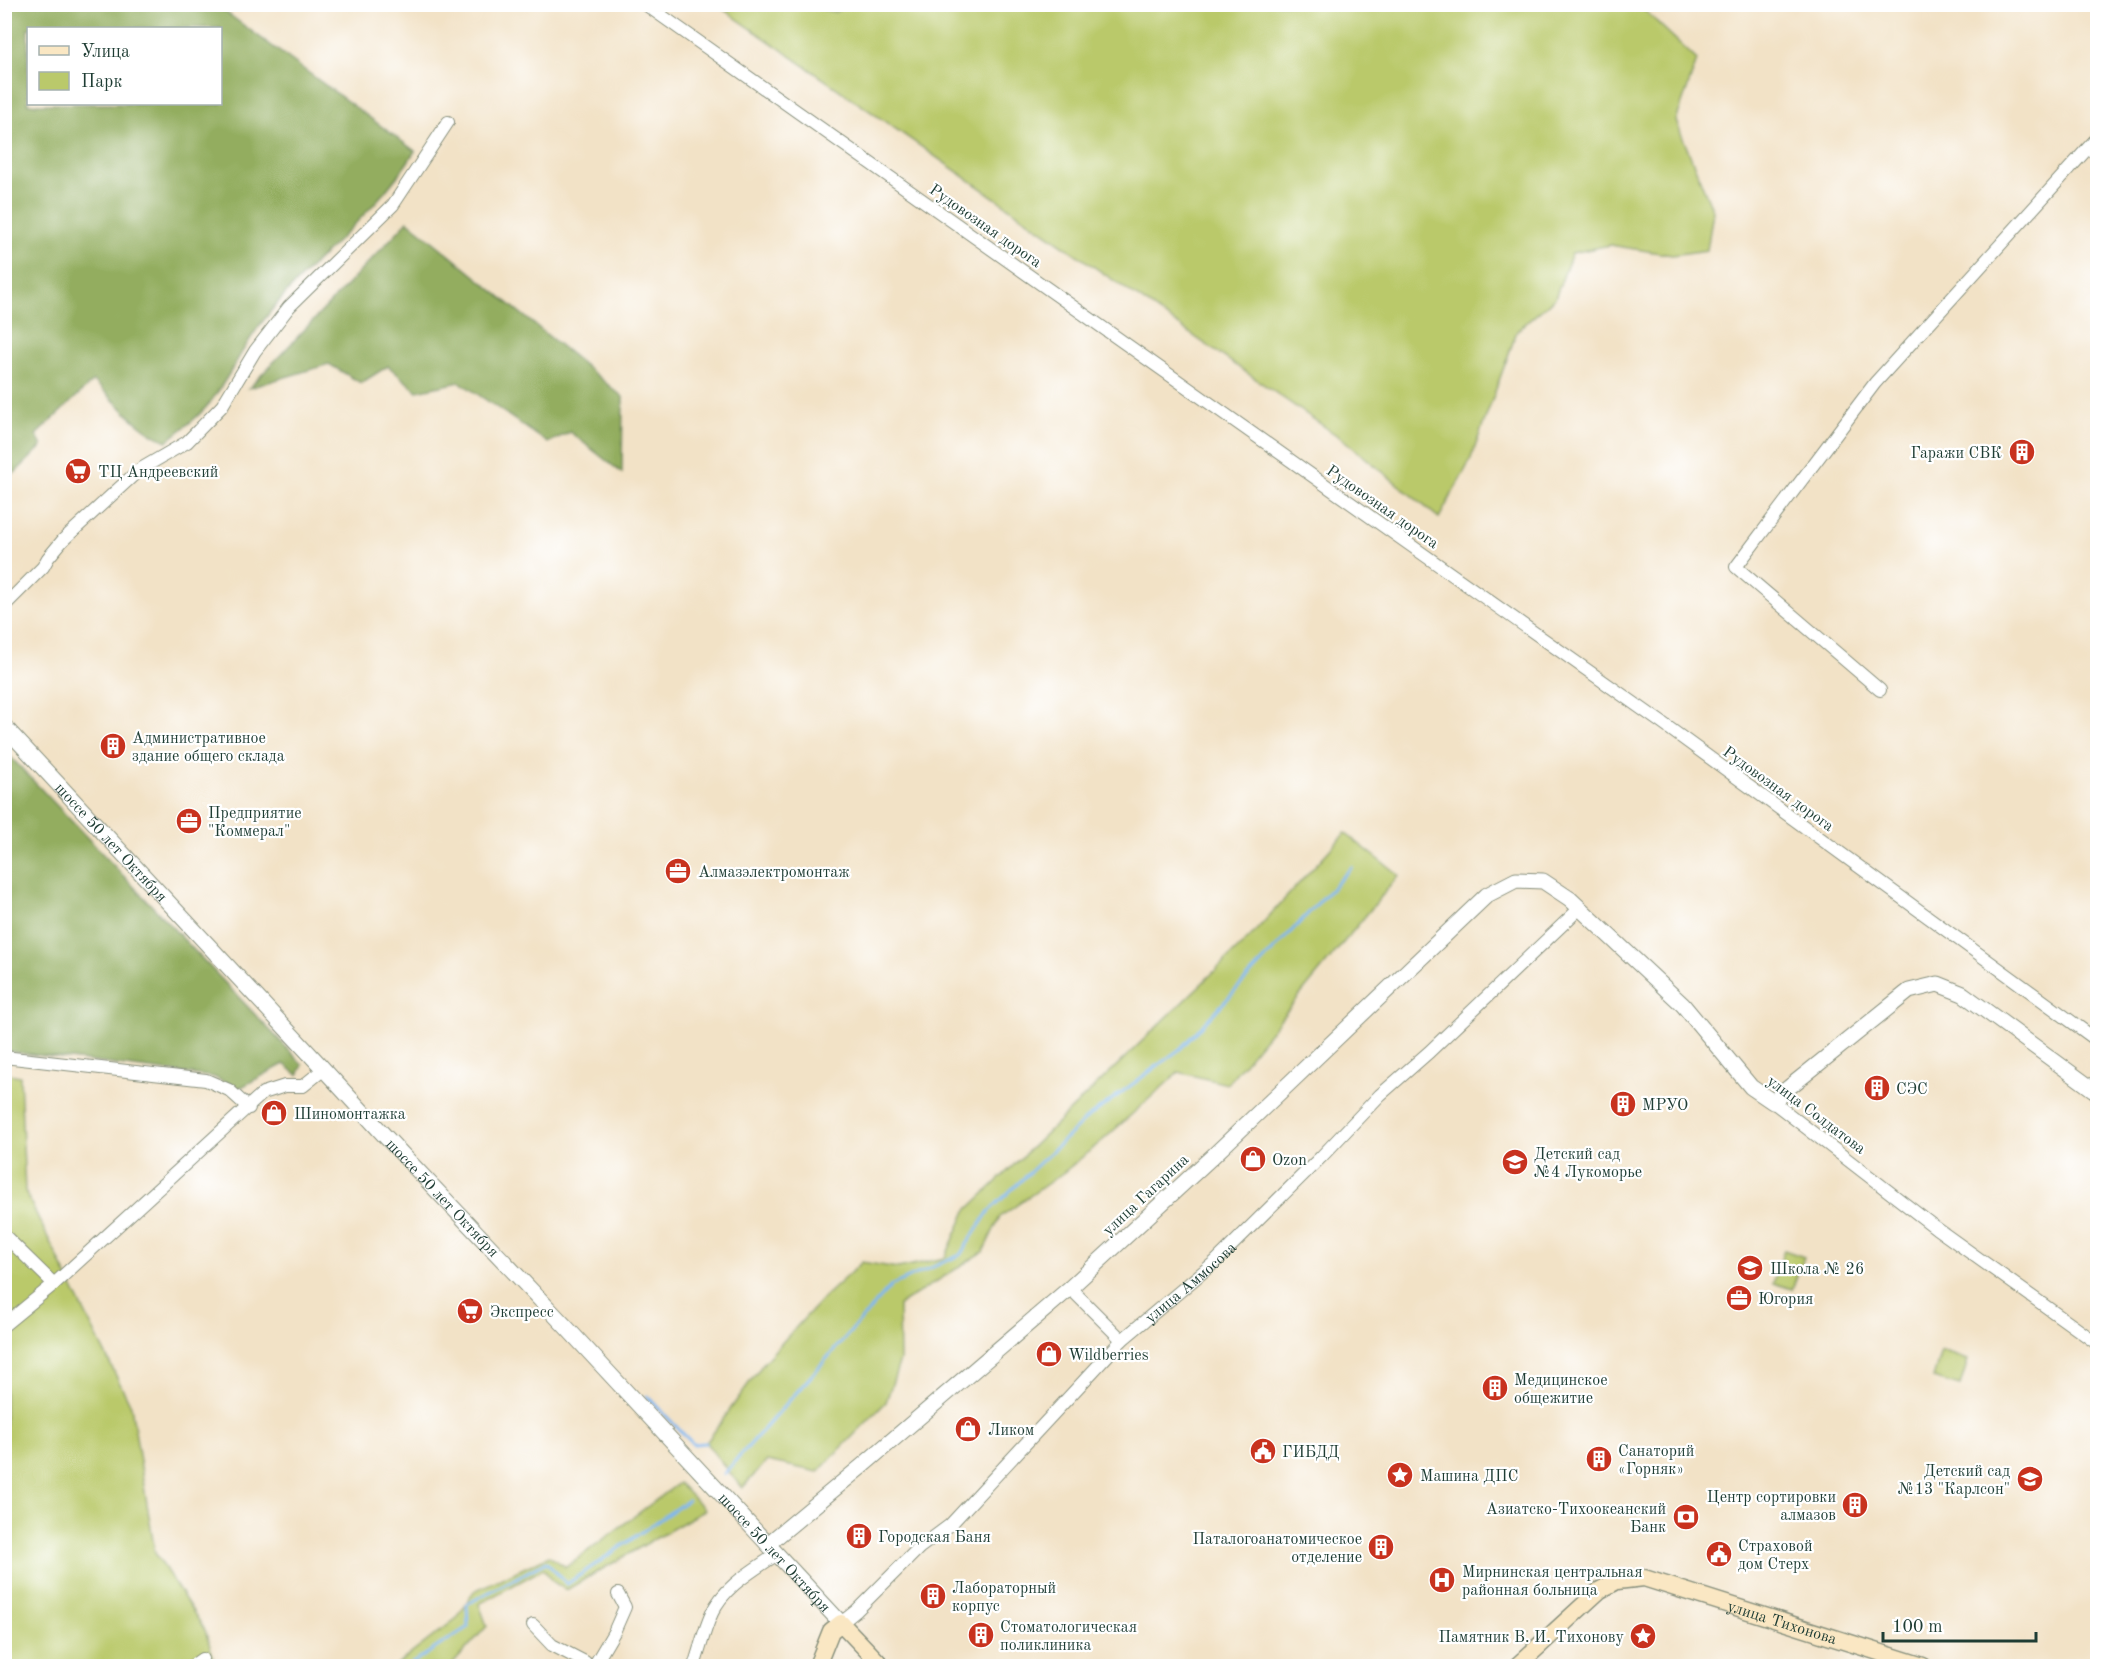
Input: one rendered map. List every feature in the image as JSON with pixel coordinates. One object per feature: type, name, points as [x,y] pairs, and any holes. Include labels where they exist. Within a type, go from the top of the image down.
[{"type":"main road","name":"улица Тихонова","points":[[1517,1666],[1600,1590],[1617,1581],[1644,1578],[1923,1666]]},
{"type":"main road","name":"улица Аммосова","points":[[817,1666],[831,1631],[841,1623]]},
{"type":"main road","name":"шоссе 50 лет Октября","points":[[841,1623],[882,1666]]},
{"type":"street","name":"Рудовозная дорога","points":[[645,4],[1662,723],[2097,1041]]},
{"type":"street","points":[[4,606],[43,567],[63,540],[139,470],[187,442],[209,421],[222,406],[255,351],[289,307],[393,205],[448,122]]},
{"type":"street","points":[[1880,690],[1736,567],[1875,383],[2097,137]]},
{"type":"street","name":"шоссе 50 лет Октября","points":[[4,726],[384,1136],[567,1328],[841,1623]]},
{"type":"street","name":"улица Гагарина","points":[[694,1666],[712,1612],[730,1588],[871,1459],[1070,1288],[1213,1156],[1487,895],[1516,880],[1543,881]]},
{"type":"street","name":"улица Солдатова","points":[[1543,881],[1580,908],[1683,1005],[1751,1087],[1936,1228],[2097,1344]]},
{"type":"street","name":"улица Аммосова","points":[[841,1623],[919,1548],[950,1525],[1122,1340],[1215,1261],[1322,1156],[1380,1095],[1429,1052],[1580,908]]},
{"type":"street","points":[[1773,1102],[1909,991],[1938,984],[1963,994],[2097,1093]]},
{"type":"street","points":[[4,1057],[206,1080],[229,1090],[249,1108]]},
{"type":"street","points":[[4,1325],[54,1284],[263,1094],[285,1086],[303,1086],[324,1069]]},
{"type":"street","points":[[4,1234],[54,1284]]},
{"type":"street","points":[[1070,1288],[1122,1340]]},
{"type":"street","points":[[594,1666],[614,1632],[625,1607],[618,1594]]},
{"type":"street","points":[[533,1625],[552,1645],[585,1662],[588,1666]]},
{"type":"green space","points":[[5,4],[216,5],[415,151],[399,175],[361,218],[281,299],[255,331],[216,395],[204,410],[167,441],[146,430],[93,381],[36,435],[42,446],[16,472],[5,479]]},
{"type":"green space","points":[[849,4],[1354,4],[1363,10],[1375,4],[1639,5],[1697,60],[1676,121],[1713,211],[1707,250],[1672,255],[1610,245],[1572,253],[1555,298],[1517,331],[1470,461],[1439,518],[1345,441],[717,5],[801,5],[835,12]]},
{"type":"green space","points":[[408,221],[623,397],[622,473],[570,432],[548,443],[460,382],[417,391],[388,366],[361,383],[329,364],[249,388]]},
{"type":"green space","points":[[4,750],[303,1065],[298,1075],[284,1064],[238,1089],[214,1077],[5,1051]]},
{"type":"green space","points":[[1345,833],[1399,875],[1227,1084],[1179,1072],[1064,1172],[1000,1217],[983,1252],[899,1305],[900,1360],[886,1402],[818,1472],[767,1461],[742,1488],[706,1443],[765,1361],[824,1297],[862,1262],[898,1268],[945,1258],[966,1211],[1250,937]]},
{"type":"green space","points":[[5,1073],[20,1076],[25,1191],[131,1406],[155,1553],[205,1630],[216,1666],[5,1666]]},
{"type":"green space","points":[[1784,1250],[1804,1257],[1792,1289],[1773,1283]]},
{"type":"green space","points":[[1941,1351],[1968,1360],[1960,1386],[1933,1378]]},
{"type":"green space","points":[[679,1483],[705,1510],[566,1590],[555,1583],[543,1569],[479,1604],[487,1626],[451,1666],[395,1666],[457,1618],[474,1591],[549,1556],[566,1567]]},
{"type":"waterway","points":[[724,1474],[892,1285],[960,1255],[989,1211],[1087,1118],[1180,1049],[1352,867]]},
{"type":"waterway","points":[[647,1396],[693,1444],[706,1443]]},
{"type":"waterway","points":[[408,1666],[468,1627],[467,1604],[546,1562],[567,1584],[688,1500]]},
{"type":"place","name":"Гаражи СВК","points":[[2022,452]]},
{"type":"place","name":"ТЦ Андреевский","points":[[78,471]]},
{"type":"place","name":"Административное здание общего склада","points":[[113,746]]},
{"type":"place","name":"Предприятие \"Коммерал\"","points":[[189,821]]},
{"type":"place","name":"Алмазэлектромонтаж","points":[[678,871]]},
{"type":"place","name":"СЭС","points":[[1877,1088]]},
{"type":"place","name":"МРУО","points":[[1623,1104]]},
{"type":"place","name":"Шиномонтажка","points":[[274,1113]]},
{"type":"place","name":"Ozon","points":[[1253,1159]]},
{"type":"place","name":"Детский сад №4 Лукоморье","points":[[1515,1162]]},
{"type":"place","name":"Школа № 26","points":[[1750,1268]]},
{"type":"place","name":"Югория","points":[[1739,1298]]},
{"type":"place","name":"Экспресс","points":[[470,1311]]},
{"type":"place","name":"Wildberries","points":[[1049,1354]]},
{"type":"place","name":"Медицинское общежитие","points":[[1495,1388]]},
{"type":"place","name":"Ликом","points":[[968,1429]]},
{"type":"place","name":"ГИБДД","points":[[1263,1451]]},
{"type":"place","name":"Санаторий «Горняк»","points":[[1599,1459]]},
{"type":"place","name":"Машина ДПС","points":[[1400,1475]]},
{"type":"place","name":"Детский сад №13 \"Карлсон\"","points":[[2030,1479]]},
{"type":"place","name":"Центр сортировки алмазов","points":[[1855,1505]]},
{"type":"place","name":"Азиатско-Тихоокеанский Банк","points":[[1686,1517]]},
{"type":"place","name":"Городская Баня","points":[[859,1536]]},
{"type":"place","name":"Паталогоанатомическое отделение","points":[[1381,1547]]},
{"type":"place","name":"Страховой дом Стерх","points":[[1719,1554]]},
{"type":"place","name":"Мирнинская центральная районная больница","points":[[1442,1580]]},
{"type":"place","name":"Лабораторный корпус","points":[[933,1596]]},
{"type":"place","name":"Стоматологическая поликлиника","points":[[981,1635]]},
{"type":"place","name":"Памятник В. И. Тихонову","points":[[1643,1636]]}]
